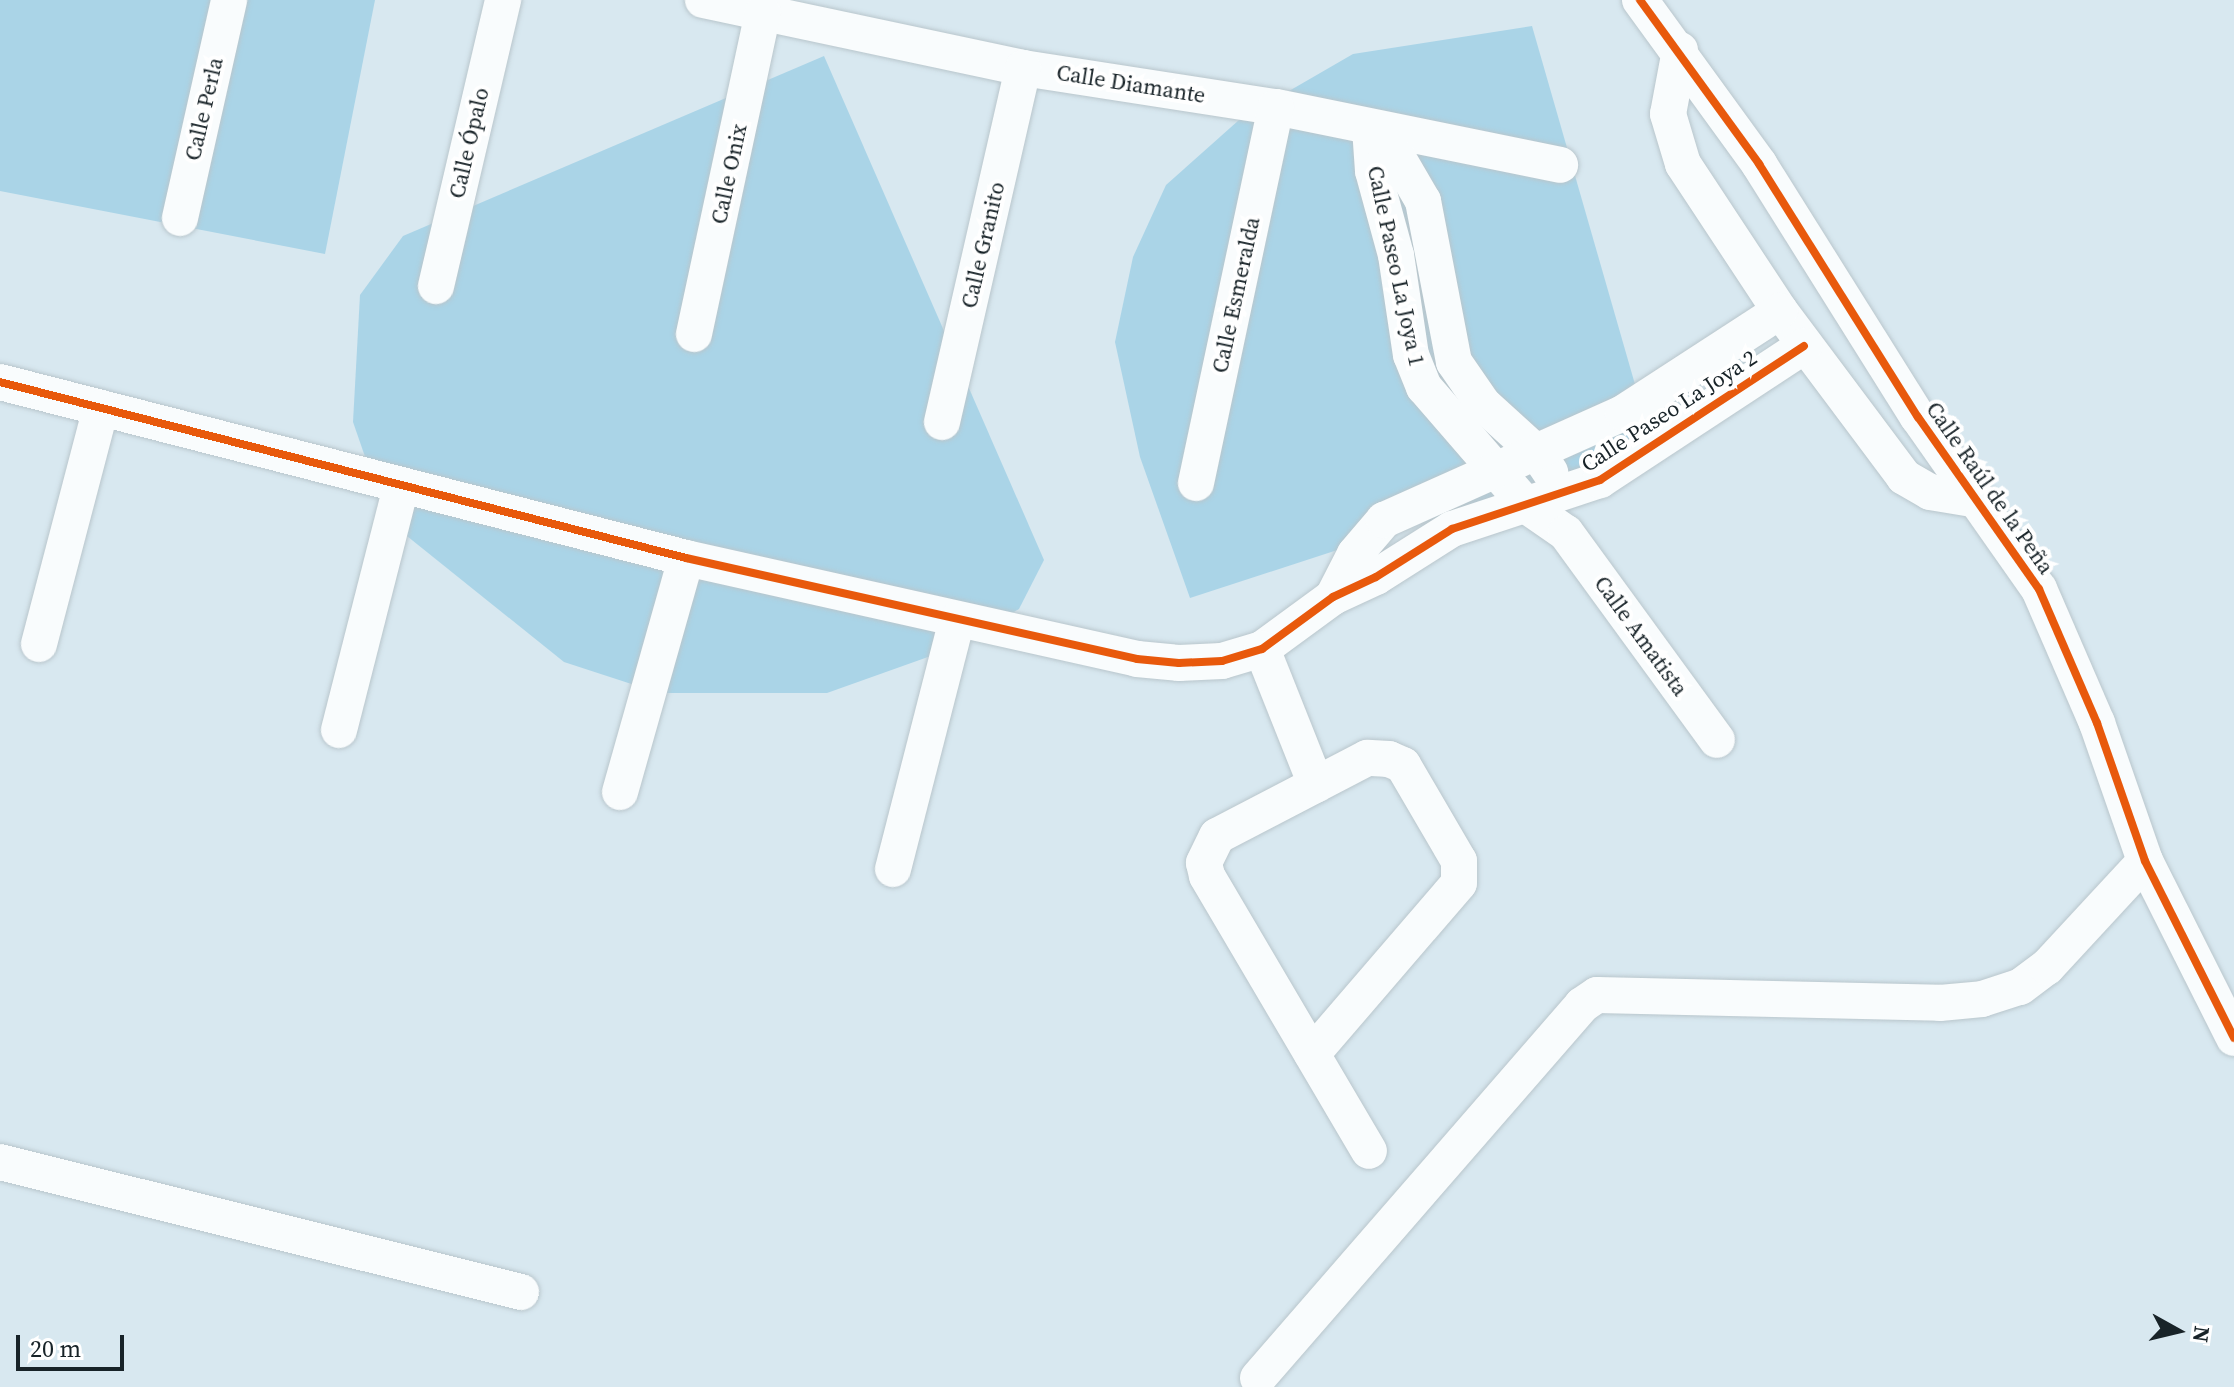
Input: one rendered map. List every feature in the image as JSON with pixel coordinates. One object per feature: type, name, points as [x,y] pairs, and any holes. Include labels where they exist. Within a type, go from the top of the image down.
[{"type":"street","name":"Calle Perla","points":[[180,218],[229,0]]},
{"type":"street","name":"Calle Ópalo","points":[[436,286],[503,0]]},
{"type":"street","name":"Calle Diamante","points":[[703,0],[1023,68],[1276,107],[1560,165]]},
{"type":"street","name":"Calle Raúl de la Peña","points":[[1640,0],[1680,50],[2039,589],[2066,647],[2145,861],[2234,1038]]},
{"type":"street","name":"Calle Onix","points":[[694,334],[763,13]]},
{"type":"street","points":[[1680,50],[1668,114],[1683,164],[1780,311],[1904,477],[1930,492],[1978,500]]},
{"type":"street","name":"Calle Granito","points":[[942,422],[1023,68]]},
{"type":"street","name":"Calle Esmeralda","points":[[1196,483],[1276,107]]},
{"type":"street","name":"Calle Paseo La Joya 1","points":[[1370,128],[1398,158],[1423,201],[1454,362],[1483,404],[1538,454],[1564,494]]},
{"type":"street","name":"Calle Paseo La Joya 1","points":[[1370,128],[1373,171],[1396,255],[1411,355],[1440,411],[1527,506]]},
{"type":"street","name":"Calle Paseo La Joya 2","points":[[1333,597],[1355,554],[1384,520],[1493,470],[1538,454],[1623,413],[1780,311]]},
{"type":"street","name":"Calle Paseo La Joya 2","points":[[1333,597],[1376,577],[1452,529],[1600,480],[1804,346]]},
{"type":"street","points":[[1674,380],[1697,417]]},
{"type":"street","points":[[0,382],[686,558],[1137,659],[1222,661],[1262,649],[1333,597]]},
{"type":"street","points":[[39,644],[101,408]]},
{"type":"street","points":[[339,730],[401,486]]},
{"type":"street","points":[[1564,494],[1566,533]]},
{"type":"street","name":"Calle Amatista","points":[[1527,506],[1566,533],[1717,740]]},
{"type":"street","points":[[620,792],[686,558]]},
{"type":"street","points":[[893,869],[957,620]]},
{"type":"street","points":[[1262,649],[1316,785]]},
{"type":"street","points":[[1312,1054],[1452,895],[1461,873],[1459,861],[1403,765],[1389,759],[1367,758],[1217,836],[1204,863],[1207,876],[1369,1151]]},
{"type":"street","points":[[1258,1378],[1582,1005],[1597,995],[1940,1003],[1982,999],[2020,987],[2047,967],[2145,861]]},
{"type":"street","points":[[0,1162],[521,1292]]},
{"type":"shaded area","points":[[0,0],[375,0],[325,254],[0,191]]},
{"type":"shaded area","points":[[1532,26],[1653,447],[1190,598],[1140,457],[1115,342],[1133,257],[1166,185],[1239,120],[1353,54]]},
{"type":"shaded area","points":[[824,56],[1044,560],[1019,609],[956,647],[827,693],[659,693],[564,662],[387,520],[353,422],[360,295],[403,236]]},
{"type":"cycle path","points":[[1640,0],[1759,164],[1918,417],[2039,589],[2097,723],[2145,861],[2234,1038]]},
{"type":"cycle path","points":[[0,382],[686,558],[1137,659],[1179,663],[1222,661],[1262,649],[1333,597],[1376,577],[1452,529],[1600,480],[1804,346]]}]
